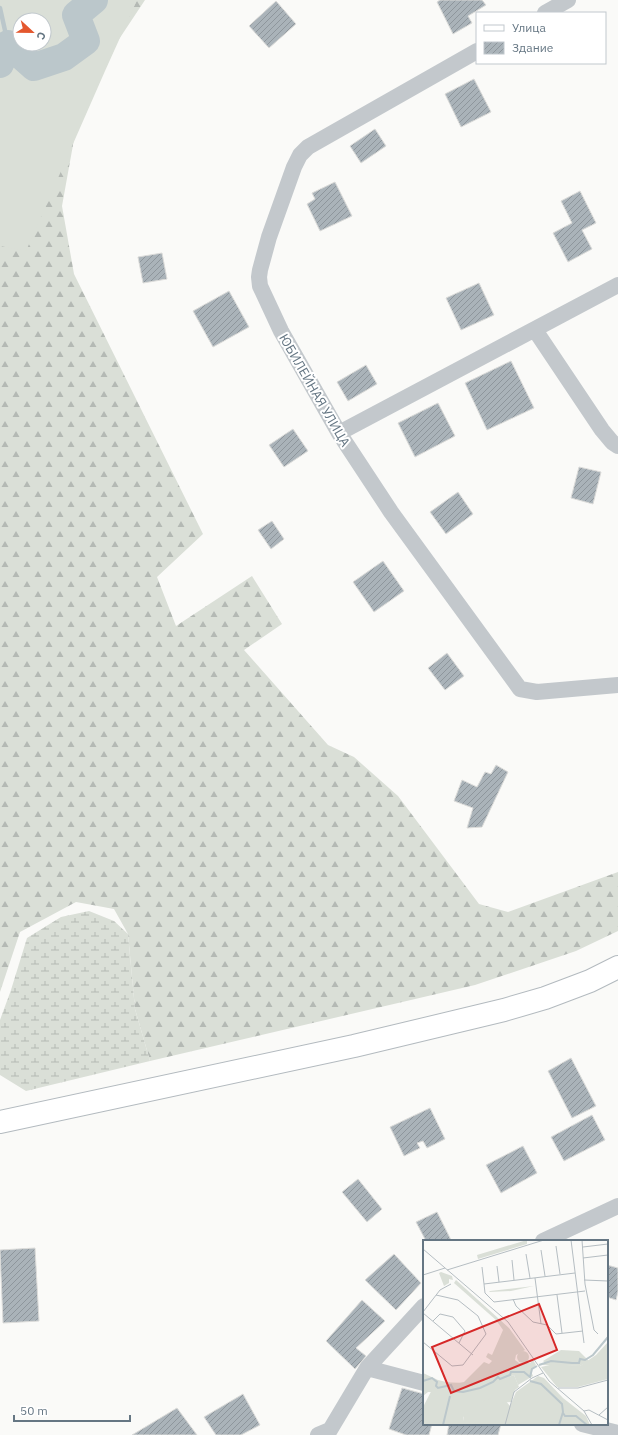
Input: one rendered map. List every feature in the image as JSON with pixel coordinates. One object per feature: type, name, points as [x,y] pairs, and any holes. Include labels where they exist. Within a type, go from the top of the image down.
[{"type":"main road","points":[[0,1122],[354,1046],[504,1010],[545,998],[590,981],[618,967]]},
{"type":"street","points":[[547,12],[568,0]]},
{"type":"street","name":"ЮБИЛЕЙНАЯ УЛИЦА","points":[[476,52],[308,147],[300,155],[294,167],[269,238],[260,270],[260,286],[281,331],[339,433],[391,512],[520,689],[538,692],[618,685]]},
{"type":"street","points":[[339,433],[535,330],[618,284]]},
{"type":"street","points":[[535,330],[602,430],[612,442],[618,446]]},
{"type":"street","points":[[545,1240],[618,1206]]},
{"type":"street","points":[[318,1435],[330,1430],[368,1368],[423,1307]]},
{"type":"street","points":[[368,1368],[423,1383]]},
{"type":"street","points":[[586,1425],[618,1433]]},
{"type":"green space","points":[[0,0],[145,0],[82,95],[62,206],[74,274],[203,534],[157,577],[176,626],[252,576],[282,624],[244,650],[328,745],[354,757],[398,796],[479,904],[508,912],[618,872],[618,931],[576,951],[475,985],[150,1061],[135,1009],[128,934],[114,909],[76,902],[20,932],[0,992]]},
{"type":"green space","points":[[0,0],[137,0],[105,71],[26,251],[0,246]]},
{"type":"green space","points":[[89,911],[114,921],[128,934],[135,1009],[150,1061],[26,1091],[0,1075],[0,1020],[27,938],[61,917]]},
{"type":"building","points":[[440,0],[482,0],[486,5],[468,16],[472,23],[453,34],[437,2]]},
{"type":"building","points":[[276,1],[296,24],[269,48],[249,26]]},
{"type":"building","points":[[474,79],[491,112],[461,127],[445,94]]},
{"type":"building","points":[[375,129],[386,146],[361,163],[350,146]]},
{"type":"building","points":[[335,182],[352,216],[320,231],[307,204],[315,199],[312,193]]},
{"type":"building","points":[[580,191],[596,223],[582,230],[592,249],[568,262],[553,233],[572,223],[561,201]]},
{"type":"building","points":[[162,253],[167,279],[143,283],[138,257]]},
{"type":"building","points":[[479,283],[494,315],[461,330],[446,298]]},
{"type":"building","points":[[229,291],[249,327],[213,347],[193,311]]},
{"type":"building","points":[[511,361],[534,408],[487,430],[465,383]]},
{"type":"building","points":[[366,365],[377,384],[348,401],[337,382]]},
{"type":"building","points":[[438,403],[455,436],[415,457],[398,423]]},
{"type":"building","points":[[293,429],[308,451],[284,467],[269,445]]},
{"type":"building","points":[[579,467],[601,472],[593,504],[571,498]]},
{"type":"building","points":[[458,492],[473,514],[446,534],[430,512]]},
{"type":"building","points":[[272,521],[284,539],[271,549],[258,530]]},
{"type":"building","points":[[383,561],[404,591],[374,612],[353,582]]},
{"type":"building","points":[[447,653],[464,676],[445,690],[428,668]]},
{"type":"building","points":[[496,765],[508,772],[482,827],[467,828],[473,808],[454,801],[462,780],[477,787],[485,772],[491,774]]},
{"type":"building","points":[[571,1058],[596,1106],[572,1118],[548,1071]]},
{"type":"building","points":[[430,1108],[445,1139],[427,1148],[423,1141],[417,1143],[420,1148],[404,1156],[390,1127]]},
{"type":"building","points":[[592,1115],[605,1140],[564,1161],[551,1137]]},
{"type":"building","points":[[523,1146],[537,1173],[501,1193],[486,1165]]},
{"type":"building","points":[[358,1179],[382,1209],[367,1222],[342,1192]]},
{"type":"building","points":[[437,1212],[451,1240],[425,1240],[416,1222]]},
{"type":"building","points":[[35,1248],[39,1321],[3,1323],[0,1250]]},
{"type":"building","points":[[394,1254],[421,1283],[396,1310],[365,1280]]},
{"type":"building","points":[[608,1265],[618,1268],[618,1292],[616,1300],[608,1297]]},
{"type":"building","points":[[362,1300],[385,1321],[356,1348],[366,1356],[355,1369],[326,1341]]},
{"type":"building","points":[[402,1388],[423,1394],[423,1425],[432,1425],[429,1435],[406,1435],[389,1429]]},
{"type":"building","points":[[243,1394],[260,1425],[241,1435],[216,1435],[204,1417]]},
{"type":"building","points":[[177,1408],[197,1435],[132,1435]]},
{"type":"building","points":[[449,1425],[501,1425],[498,1435],[447,1435]]},
{"type":"waterway","points":[[0,64],[8,44],[34,67],[64,57],[86,41],[76,15],[94,0]]},
{"type":"waterway","points":[[0,8],[8,44]]}]
